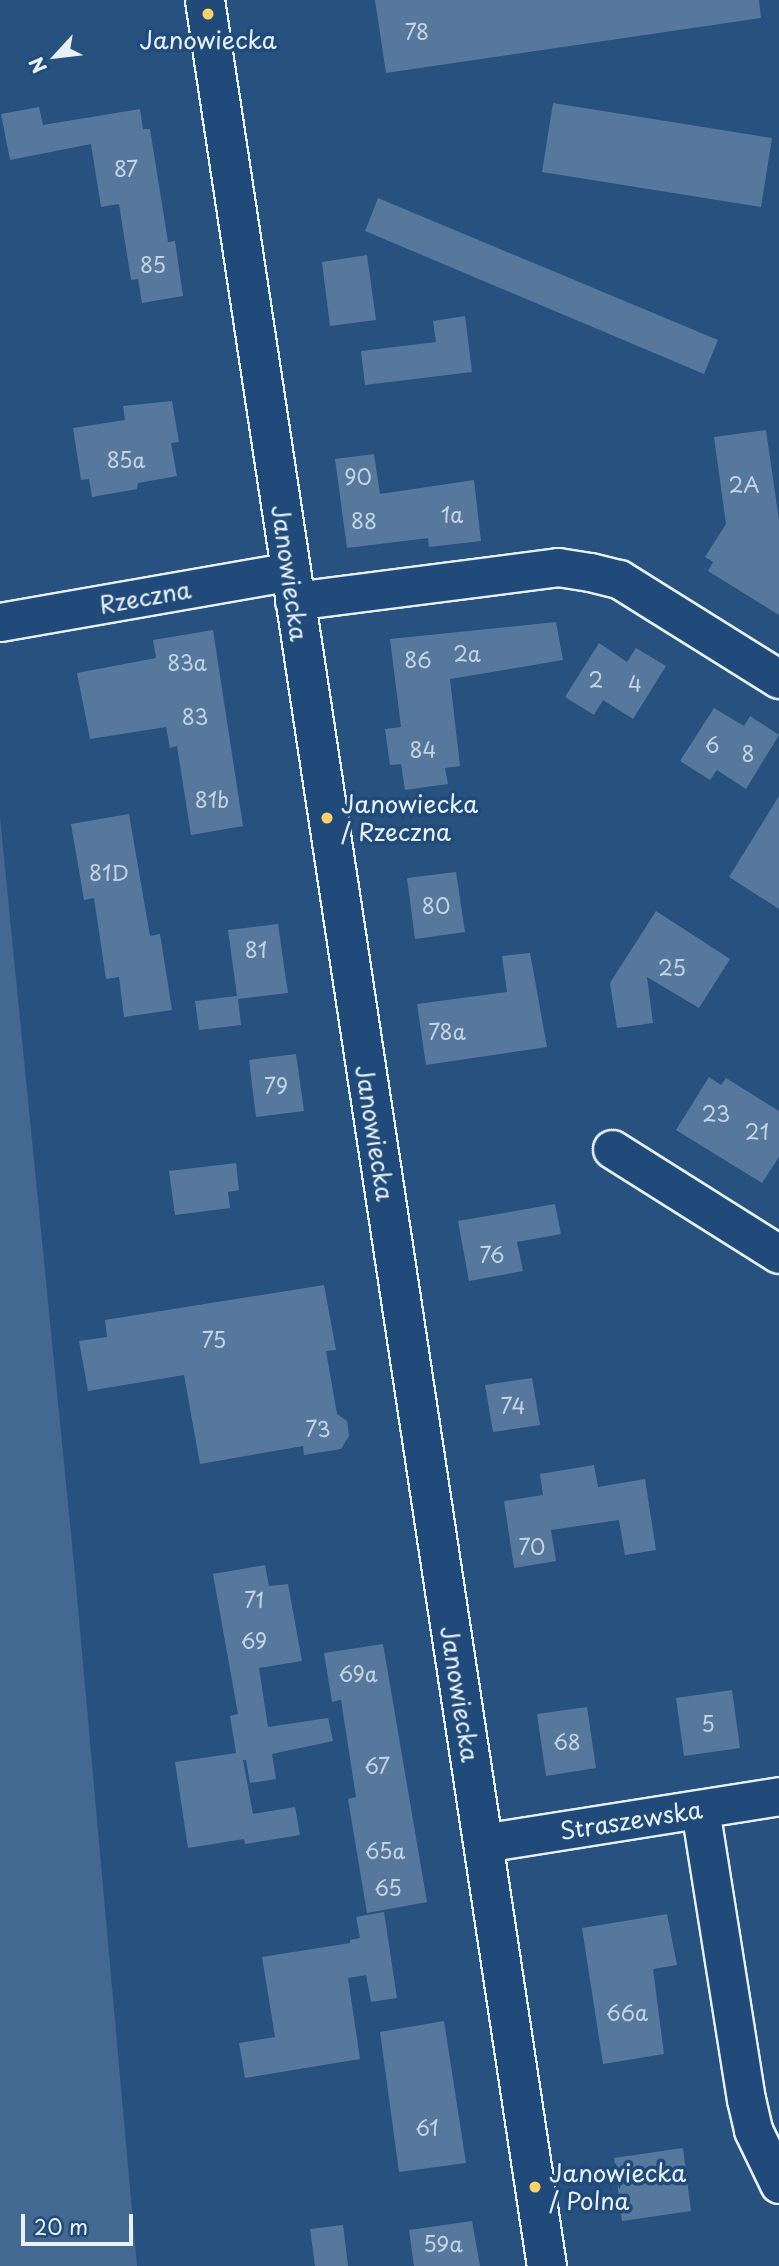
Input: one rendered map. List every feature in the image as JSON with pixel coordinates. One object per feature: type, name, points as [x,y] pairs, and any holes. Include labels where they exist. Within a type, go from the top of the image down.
[{"type":"street","name":"Janowiecka","points":[[205,0],[547,2266]]},
{"type":"street","name":"Rzeczna","points":[[0,622],[293,586],[558,567],[619,579],[779,679]]},
{"type":"street","points":[[612,1149],[779,1254]]},
{"type":"street","name":"Straszewska","points":[[483,1843],[779,1796]]},
{"type":"street","points":[[700,1809],[746,2099],[753,2130],[779,2184]]},
{"type":"shaded area","points":[[0,817],[75,1574],[137,2266],[0,2266]]},
{"type":"building","points":[[375,0],[759,0],[761,18],[386,73]]},
{"type":"building","points":[[553,103],[772,138],[761,207],[542,172]]},
{"type":"building","points":[[39,107],[43,125],[140,109],[143,129],[150,129],[168,242],[175,241],[183,296],[142,303],[138,279],[131,280],[119,204],[101,207],[91,144],[10,160],[1,114]]},
{"type":"building","points":[[378,198],[718,340],[704,374],[365,231]]},
{"type":"building","points":[[367,255],[376,320],[330,326],[322,262]]},
{"type":"building","points":[[465,316],[472,372],[365,385],[361,351],[436,342],[433,321]]},
{"type":"building","points":[[172,401],[179,442],[171,443],[177,476],[138,483],[137,489],[92,497],[89,479],[81,480],[73,428],[125,420],[123,406]]},
{"type":"building","points":[[766,430],[779,520],[779,615],[708,571],[713,562],[705,557],[726,524],[714,437]]},
{"type":"building","points":[[374,454],[380,494],[474,480],[481,541],[429,547],[428,538],[347,548],[335,459]]},
{"type":"building","points":[[556,622],[563,660],[450,679],[460,766],[445,768],[448,784],[405,790],[401,764],[390,765],[385,729],[401,727],[390,639]]},
{"type":"building","points":[[213,630],[243,826],[191,835],[177,746],[170,748],[166,727],[90,739],[77,673],[156,658],[153,640]]},
{"type":"building","points":[[599,643],[627,662],[636,648],[666,666],[633,719],[603,700],[594,715],[565,697]]},
{"type":"building","points":[[714,708],[744,726],[750,716],[779,735],[746,789],[717,770],[710,780],[680,761]]},
{"type":"building","points":[[779,796],[779,909],[729,877]]},
{"type":"building","points":[[129,814],[150,936],[160,934],[172,1010],[124,1017],[119,977],[106,979],[94,898],[84,900],[71,824]]},
{"type":"building","points":[[456,872],[465,932],[415,939],[407,878]]},
{"type":"building","points":[[656,911],[730,959],[699,1008],[647,977],[653,1023],[617,1028],[610,983]]},
{"type":"building","points":[[278,924],[288,993],[238,999],[241,1025],[199,1030],[195,1001],[237,996],[228,930]]},
{"type":"building","points":[[530,953],[547,1047],[426,1065],[417,1004],[507,992],[502,956]]},
{"type":"building","points":[[296,1054],[304,1111],[256,1117],[249,1060]]},
{"type":"building","points":[[709,1077],[721,1085],[726,1078],[779,1111],[779,1157],[762,1183],[676,1130]]},
{"type":"building","points":[[236,1163],[239,1190],[228,1192],[230,1208],[175,1215],[169,1171]]},
{"type":"building","points":[[555,1204],[561,1234],[517,1242],[523,1271],[469,1281],[458,1221]]},
{"type":"building","points":[[324,1285],[336,1350],[326,1351],[337,1414],[347,1421],[349,1436],[341,1449],[304,1455],[303,1446],[200,1464],[184,1375],[88,1391],[79,1341],[107,1337],[105,1320]]},
{"type":"building","points":[[532,1378],[540,1425],[493,1432],[485,1385]]},
{"type":"building","points":[[594,1465],[598,1487],[645,1479],[656,1550],[625,1555],[619,1520],[551,1530],[556,1561],[514,1568],[504,1501],[543,1495],[540,1474]]},
{"type":"building","points":[[265,1565],[269,1586],[288,1584],[302,1661],[259,1668],[268,1727],[328,1718],[333,1741],[272,1754],[276,1779],[250,1783],[246,1760],[243,1760],[253,1814],[295,1807],[300,1835],[245,1844],[244,1839],[188,1848],[175,1762],[236,1753],[230,1716],[238,1714],[213,1574]]},
{"type":"building","points":[[383,1644],[427,1902],[367,1913],[348,1799],[356,1797],[341,1700],[332,1702],[324,1653]]},
{"type":"building","points":[[732,1690],[740,1748],[684,1756],[676,1698]]},
{"type":"building","points":[[587,1707],[596,1768],[546,1776],[537,1714]]},
{"type":"building","points":[[384,1912],[397,1998],[371,2002],[366,1975],[348,1978],[360,2059],[245,2078],[239,2043],[275,2037],[262,1957],[350,1943],[350,1940],[360,1938],[356,1917]]},
{"type":"building","points":[[667,1914],[677,1965],[653,1969],[664,2054],[603,2064],[582,1928]]},
{"type":"building","points":[[444,2021],[466,2163],[399,2172],[380,2032]]},
{"type":"building","points":[[683,2148],[691,2211],[622,2221],[614,2158]]},
{"type":"building","points":[[472,2221],[480,2266],[414,2266],[409,2230]]},
{"type":"building","points":[[343,2225],[348,2266],[315,2266],[310,2229]]},
{"type":"place","name":"Janowiecka","points":[[208,14]]},
{"type":"place","name":"Janowiecka / Rzeczna","points":[[327,818]]},
{"type":"place","name":"Janowiecka / Polna","points":[[535,2187]]}]
